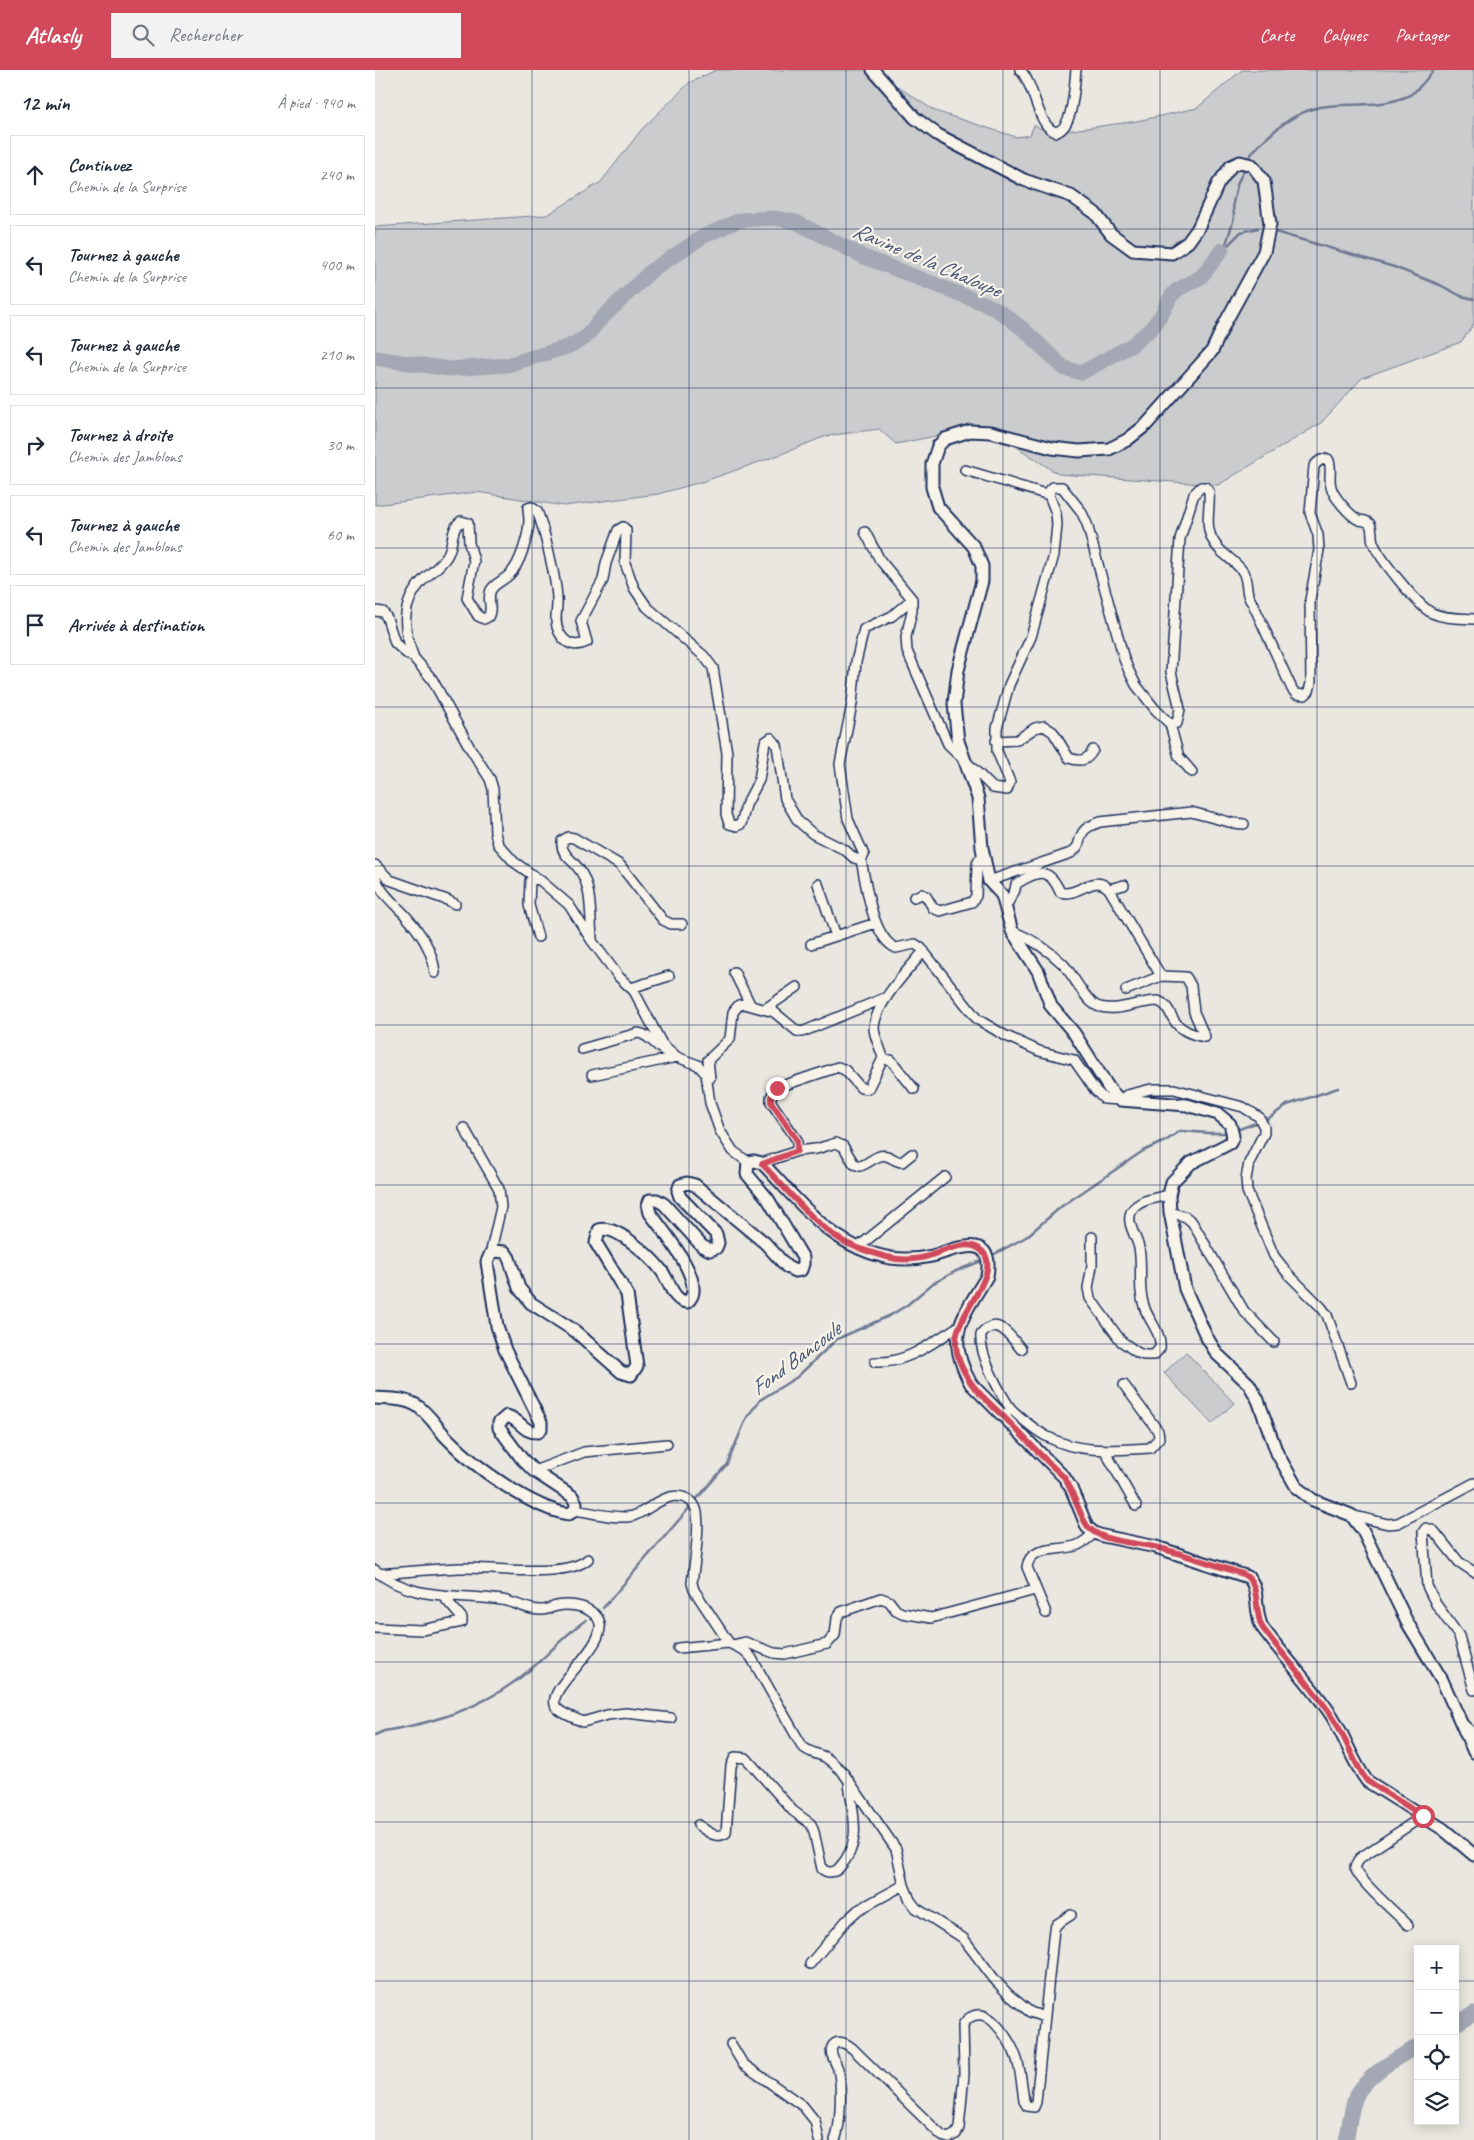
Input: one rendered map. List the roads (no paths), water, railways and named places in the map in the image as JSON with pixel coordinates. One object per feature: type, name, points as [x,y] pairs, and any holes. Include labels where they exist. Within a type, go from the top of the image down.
[{"type":"main road","points":[[873,70],[915,118],[938,135],[1024,180],[1071,196],[1095,213],[1111,234],[1133,250],[1172,253],[1188,242],[1198,228],[1225,173],[1231,166],[1240,162],[1252,166],[1258,171],[1264,181],[1270,224],[1264,252],[1225,323],[1212,351],[1146,425],[1127,440],[1109,449],[1079,451],[1052,448],[991,432],[970,431],[945,439],[938,446],[932,474],[935,499],[944,516],[974,547],[982,566],[980,591],[957,670],[955,720],[958,741],[978,798],[983,857],[989,881],[1002,895],[1012,931],[1038,971],[1056,1014],[1074,1033],[1110,1090],[1120,1100],[1187,1105],[1218,1114],[1231,1124],[1233,1136],[1230,1143],[1191,1164],[1172,1182],[1169,1195],[1170,1212],[1185,1289],[1206,1336],[1217,1354],[1249,1384],[1254,1392],[1288,1473],[1297,1488],[1313,1500],[1351,1515],[1363,1531],[1407,1622],[1442,1680],[1474,1752]]},
{"type":"main road","points":[[375,1398],[400,1399],[415,1405],[429,1417],[448,1440],[496,1480],[559,1512],[569,1514],[575,1510],[576,1503],[572,1496],[534,1471],[522,1459],[499,1428],[499,1423],[507,1416],[516,1420],[527,1431],[532,1432],[538,1432],[541,1429],[541,1422],[505,1350],[497,1326],[487,1262],[490,1255],[497,1250],[505,1252],[509,1258],[519,1288],[531,1303],[575,1331],[621,1372],[631,1375],[637,1366],[630,1302],[623,1285],[596,1243],[599,1230],[605,1228],[617,1231],[653,1261],[668,1281],[675,1296],[682,1302],[687,1302],[693,1294],[691,1276],[679,1254],[650,1213],[648,1205],[651,1200],[657,1200],[664,1204],[702,1246],[710,1250],[715,1248],[718,1243],[716,1234],[680,1197],[679,1191],[681,1186],[687,1183],[695,1185],[745,1225],[787,1267],[795,1271],[801,1270],[803,1258],[768,1199],[747,1174],[748,1162],[754,1161],[762,1164],[826,1229],[841,1240],[857,1248],[888,1257],[903,1259],[932,1256],[960,1246],[979,1248],[987,1257],[987,1276],[959,1326],[956,1341],[964,1370],[971,1384],[1007,1412],[1064,1477],[1071,1488],[1087,1527],[1103,1536],[1156,1547],[1243,1574],[1252,1580],[1257,1619],[1323,1704],[1342,1732],[1361,1773],[1367,1781],[1443,1829],[1474,1855]]},
{"type":"street","points":[[1020,70],[1029,84],[1044,121],[1049,128],[1057,132],[1063,129],[1068,122],[1076,70]]},
{"type":"street","points":[[1170,724],[1177,723],[1180,716],[1171,672],[1180,539],[1193,494],[1201,487],[1206,487],[1209,491],[1207,519],[1211,538],[1217,547],[1243,572],[1247,596],[1253,604],[1291,689],[1296,694],[1305,694],[1309,691],[1311,683],[1310,600],[1319,542],[1311,513],[1314,466],[1317,461],[1328,459],[1330,463],[1330,485],[1337,499],[1357,519],[1365,520],[1370,524],[1373,542],[1381,556],[1410,592],[1430,612],[1447,617],[1474,618]]},
{"type":"street","points":[[965,470],[1049,495]]},
{"type":"street","points":[[865,532],[880,560],[912,599],[912,611],[906,636],[907,651],[947,744],[964,758],[993,788],[1007,790],[1010,777],[999,760],[996,741],[1000,714],[1009,685],[1031,637],[1054,555],[1057,536],[1057,513],[1049,495],[1050,490],[1053,487],[1062,487],[1083,516],[1124,659],[1136,685],[1170,724],[1179,757],[1193,772]]},
{"type":"street","points":[[414,658],[405,629],[405,614],[417,587],[448,555],[455,528],[461,521],[468,523],[469,543],[474,556],[467,598],[478,616],[484,619],[489,617],[491,611],[489,598],[491,591],[496,584],[509,575],[518,562],[529,523],[528,508],[531,506],[537,512],[555,584],[557,608],[555,620],[559,632],[566,642],[572,645],[581,645],[587,642],[581,621],[603,580],[618,530],[623,527],[627,530],[625,563],[640,598],[647,607],[704,656],[713,668],[727,753],[726,814],[729,824],[737,826],[741,824],[746,805],[759,780],[765,742],[771,738],[777,745],[785,799],[798,821],[813,834],[845,850],[854,858],[861,860]]},
{"type":"street","points":[[912,599],[892,616],[864,629],[854,676],[852,704],[839,764],[848,819],[863,850],[864,855],[861,860],[875,923],[892,946],[901,948],[915,944],[924,951],[977,1019],[1004,1035],[1039,1051],[1074,1060],[1100,1096],[1110,1100],[1120,1100],[1138,1092],[1174,1089],[1243,1107],[1259,1117],[1264,1127],[1264,1133],[1249,1163],[1246,1179],[1247,1192],[1274,1256],[1289,1275],[1327,1315],[1351,1383]]},
{"type":"street","points":[[376,609],[383,612],[387,618],[395,643],[424,668],[439,690],[470,748],[483,765],[490,779],[495,833],[498,844],[514,862],[569,905],[592,941],[619,977],[638,997],[656,1034],[674,1055]]},
{"type":"street","points":[[996,741],[1017,740],[1035,728],[1044,726],[1053,732],[1069,758],[1083,761],[1089,758],[1093,750]]},
{"type":"street","points":[[989,881],[1071,853],[1079,846],[1083,832],[1100,822],[1191,812],[1244,824]]},
{"type":"street","points":[[592,941],[589,896],[585,879],[562,849],[562,841],[568,837],[574,838],[620,865],[663,920],[671,924],[682,924]]},
{"type":"street","points":[[913,897],[921,894],[926,896],[933,908],[940,911],[972,902],[977,896],[977,864],[983,857]]},
{"type":"street","points":[[375,865],[390,880],[455,904]]},
{"type":"street","points":[[1005,908],[1015,890],[1016,884],[1036,874],[1046,873],[1054,879],[1060,892],[1063,893],[1071,893],[1095,883],[1103,884],[1109,889],[1161,976]]},
{"type":"street","points":[[375,874],[376,881],[429,947],[434,960],[435,973]]},
{"type":"street","points":[[536,878],[530,882],[529,905],[538,937]]},
{"type":"street","points":[[818,884],[836,936]]},
{"type":"street","points":[[1109,889],[1124,885]]},
{"type":"street","points":[[811,944],[875,923]]},
{"type":"street","points":[[1012,931],[1030,938],[1058,960],[1072,974],[1093,1004],[1107,1008],[1118,1008],[1158,1001],[1167,1007],[1178,1025],[1187,1031],[1205,1037],[1194,1012],[1191,986],[1186,977],[1161,976],[1126,990]]},
{"type":"street","points":[[797,1151],[797,1140],[771,1102],[771,1097],[777,1088],[838,1067],[845,1070],[861,1088],[866,1089],[880,1067],[883,1058],[874,1030],[875,1022],[887,997],[924,951]]},
{"type":"street","points":[[733,972],[750,1004]]},
{"type":"street","points":[[631,988],[669,976]]},
{"type":"street","points":[[765,1009],[797,987]]},
{"type":"street","points":[[709,1088],[711,1072],[708,1064],[709,1057],[730,1040],[732,1018],[736,1008],[744,1004],[750,1004],[765,1009],[780,1015],[791,1027],[802,1032],[887,997]]},
{"type":"street","points":[[582,1049],[638,1033],[646,1035],[657,1047],[701,1067],[706,1074],[710,1103],[720,1131],[733,1151],[748,1162]]},
{"type":"street","points":[[592,1076],[674,1055]]},
{"type":"street","points":[[883,1058],[891,1060],[914,1088]]},
{"type":"street","points":[[464,1128],[499,1189],[501,1207],[490,1255]]},
{"type":"street","points":[[762,1164],[797,1151],[816,1150],[836,1143],[843,1146],[854,1164],[860,1166],[881,1155],[888,1156],[897,1162],[902,1162],[912,1154]]},
{"type":"street","points":[[857,1248],[945,1177]]},
{"type":"street","points":[[1092,1237],[1092,1266],[1088,1288],[1090,1298],[1121,1341],[1138,1353],[1154,1355],[1160,1348],[1161,1339],[1144,1307],[1140,1290],[1139,1247],[1130,1220],[1132,1210],[1137,1205],[1169,1195]]},
{"type":"street","points":[[1170,1212],[1186,1217],[1192,1222],[1244,1311],[1274,1342]]},
{"type":"street","points":[[875,1362],[888,1363],[901,1360],[959,1326]]},
{"type":"street","points":[[1021,1349],[1006,1331],[999,1327],[992,1327],[981,1336],[981,1343],[1007,1412],[1048,1437],[1078,1448],[1105,1451],[1150,1448],[1159,1438],[1158,1430],[1124,1385]]},
{"type":"street","points":[[534,1471],[584,1452],[667,1444]]},
{"type":"street","points":[[1105,1451],[1136,1506]]},
{"type":"street","points":[[1351,1515],[1388,1524],[1398,1523],[1474,1483]]},
{"type":"street","points":[[575,1510],[625,1517],[633,1516],[667,1498],[682,1497],[689,1500],[697,1510],[692,1583],[694,1590],[731,1644],[745,1651],[751,1657],[798,1741],[807,1751],[831,1762],[849,1781],[895,1849],[910,1900],[916,1908],[963,1938],[1009,1995],[1031,2012],[1044,2017]]},
{"type":"street","points":[[1474,1572],[1451,1555],[1434,1531],[1426,1528],[1423,1532],[1427,1586],[1436,1604],[1459,1636],[1474,1690]]},
{"type":"street","points":[[1046,1613],[1027,1567],[1031,1556],[1036,1553],[1079,1545],[1094,1532]]},
{"type":"street","points":[[377,1572],[460,1568],[555,1570],[575,1567],[587,1559]]},
{"type":"street","points":[[377,1572],[387,1580],[419,1593],[502,1600],[536,1610],[556,1606],[576,1606],[587,1609],[595,1614],[598,1621],[597,1641],[558,1691],[554,1703],[556,1708],[583,1722],[611,1715],[633,1713],[671,1718]]},
{"type":"street","points":[[679,1648],[745,1642],[774,1653],[785,1654],[827,1644],[835,1635],[837,1618],[841,1612],[881,1598],[889,1601],[895,1610],[902,1614],[931,1618],[1035,1590]]},
{"type":"street","points":[[375,1628],[422,1630],[462,1622],[462,1618],[442,1595]]},
{"type":"street","points":[[1461,1722],[1474,1734]]},
{"type":"street","points":[[697,1824],[714,1835],[725,1833],[731,1766],[735,1757],[741,1756],[746,1758],[793,1811],[811,1824],[821,1869],[825,1872],[833,1872],[841,1866],[855,1840],[849,1781]]},
{"type":"street","points":[[1408,1925],[1370,1888],[1356,1871],[1355,1867],[1360,1858],[1423,1816]]},
{"type":"street","points":[[810,1964],[858,1910],[905,1885]]},
{"type":"street","points":[[835,2140],[841,2090],[838,2068],[831,2054],[831,2049],[837,2043],[846,2043],[942,2136],[948,2138],[956,2134],[959,2128],[964,2074],[963,2025],[966,2020],[978,2014],[987,2016],[1012,2045],[1020,2065],[1024,2101],[1027,2106],[1034,2106],[1036,2102],[1054,1929],[1057,1924],[1071,1916]]},
{"type":"street","points":[[731,2044],[743,2064],[803,2106],[815,2121],[819,2140]]},
{"type":"waterway","name":"Ravine de la Chaloupe","points":[[1248,160],[1264,140],[1300,114],[1320,107],[1377,104],[1399,99],[1413,93],[1434,70]]},
{"type":"waterway","name":"Ravine de la Chaloupe","points":[[1222,250],[1227,241],[1234,218],[1233,203],[1238,182],[1245,168]]},
{"type":"waterway","name":"Ravine de la Chaloupe","points":[[375,358],[449,369],[507,365],[567,347],[585,338],[599,321],[652,270],[704,236],[740,220],[774,218],[796,222],[864,257],[988,305],[1023,329],[1064,368],[1081,373],[1132,345],[1151,329],[1162,314],[1171,296],[1177,290],[1201,277],[1222,250]]},
{"type":"waterway","points":[[1225,248],[1241,232],[1258,228]]},
{"type":"waterway","points":[[1272,231],[1394,267],[1440,285],[1461,296],[1474,299]]},
{"type":"waterway","name":"Fond Bancoule","points":[[1234,1131],[1269,1118],[1287,1105],[1338,1088]]},
{"type":"waterway","name":"Fond Bancoule","points":[[989,1257],[1026,1237],[1062,1206],[1143,1151],[1167,1140],[1180,1131],[1229,1133]]},
{"type":"waterway","name":"Fond Bancoule","points":[[695,1501],[727,1464],[747,1417],[760,1400],[797,1377],[837,1339],[891,1315],[907,1305],[932,1284],[956,1271],[984,1260]]},
{"type":"waterway","name":"Fond Bancoule","points":[[603,1608],[691,1506]]},
{"type":"waterway","name":"Fond Bancoule","points":[[375,1735],[384,1731],[444,1717],[480,1703],[531,1669],[571,1631],[586,1620]]},
{"type":"waterway","points":[[1459,2022],[1474,2013]]},
{"type":"waterway","points":[[1346,2140],[1352,2109],[1359,2091],[1378,2071],[1414,2048]]}]
